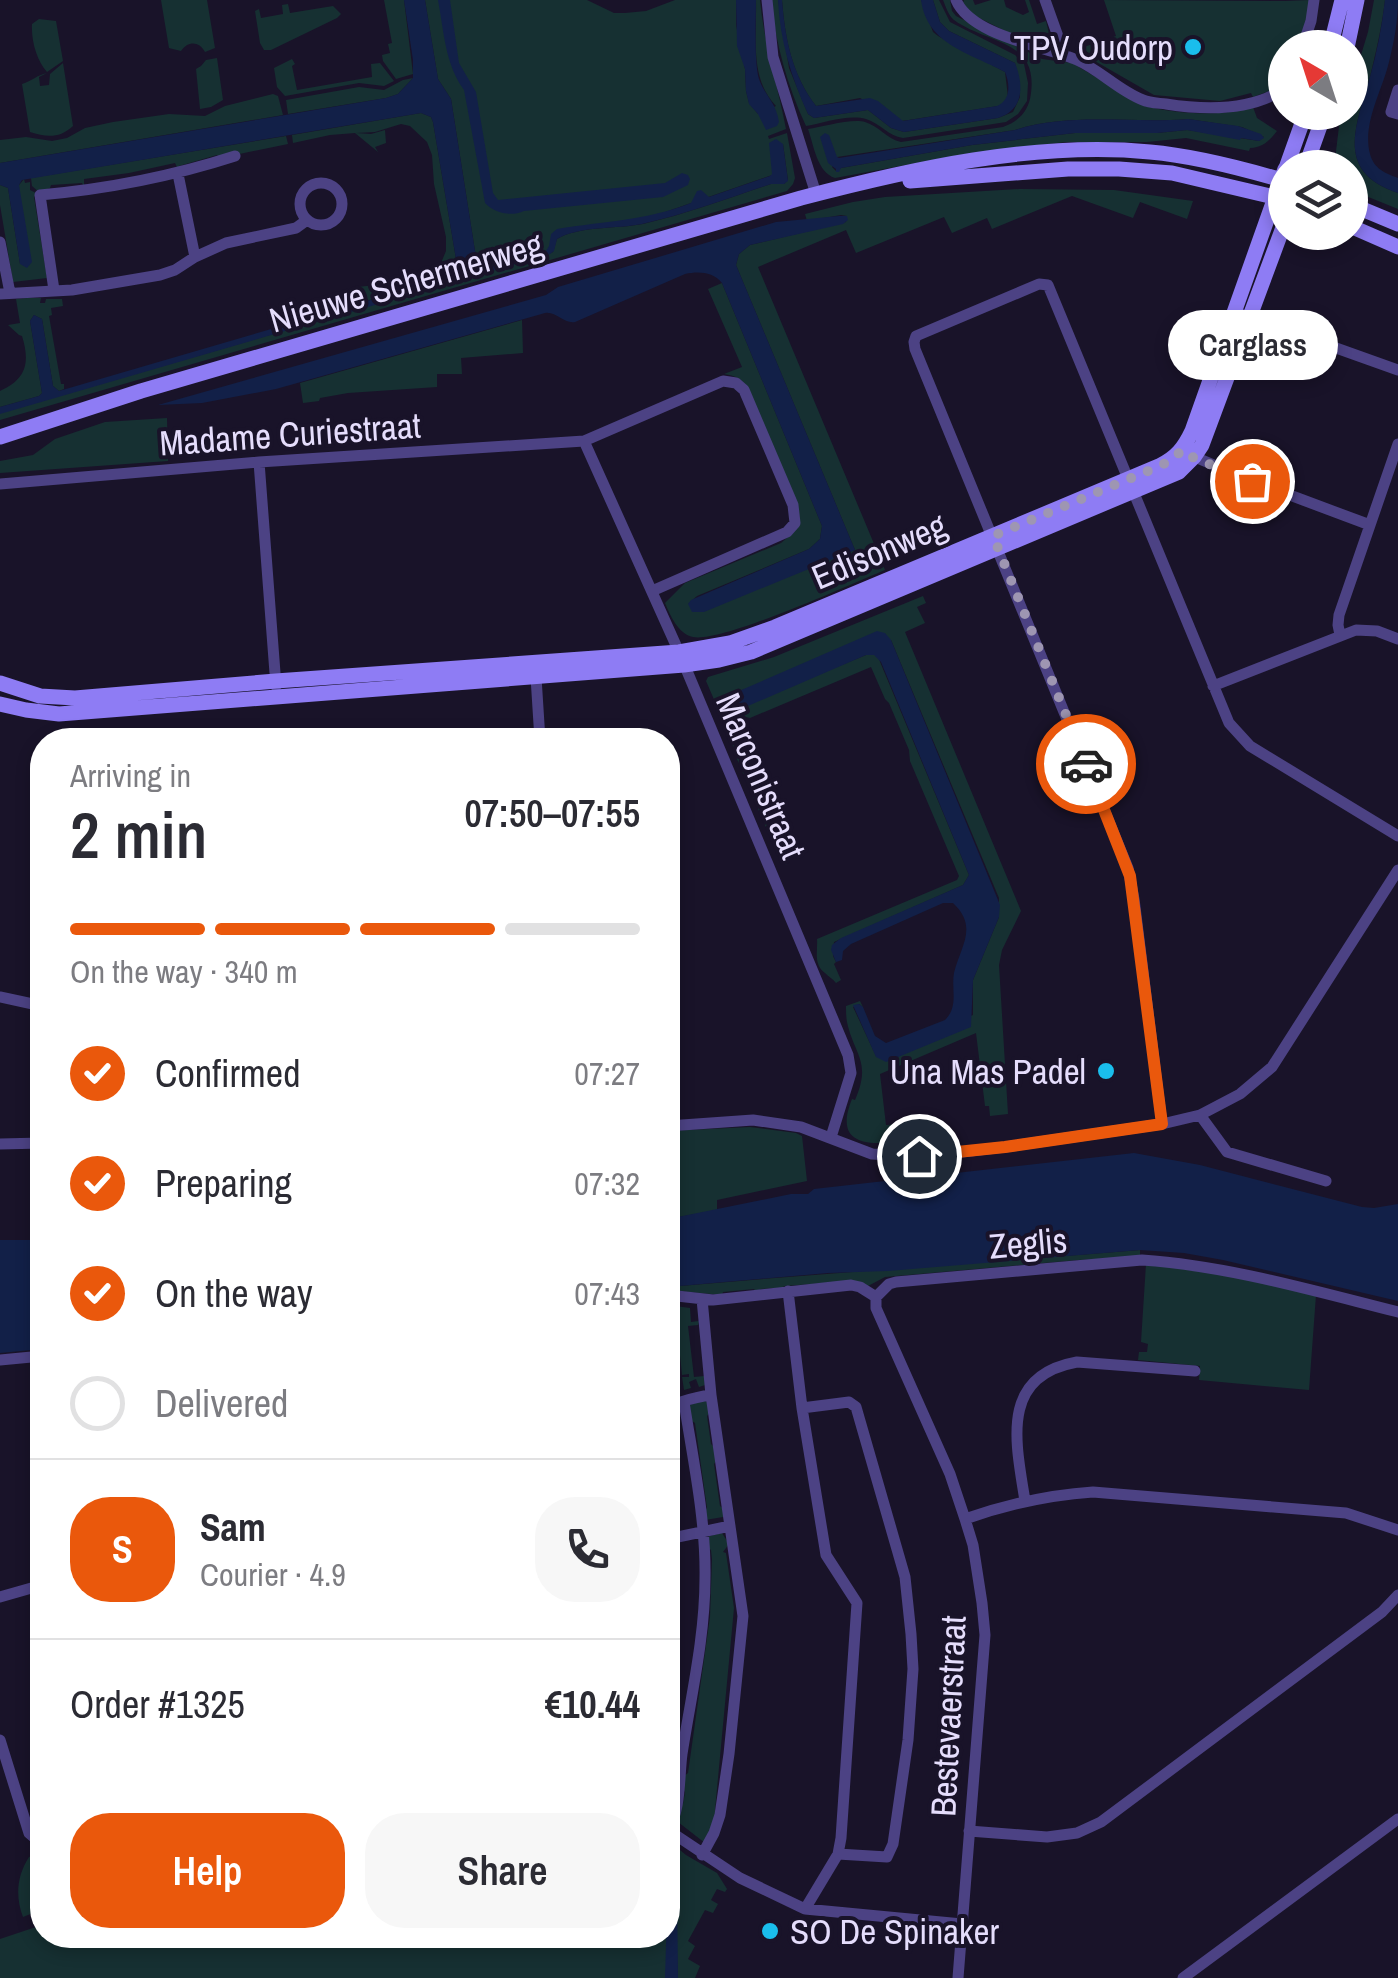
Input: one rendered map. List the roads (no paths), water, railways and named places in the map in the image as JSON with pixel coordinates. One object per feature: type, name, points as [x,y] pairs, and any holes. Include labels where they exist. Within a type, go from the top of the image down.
[{"type":"street","points":[[767,0],[773,57],[824,192]]},
{"type":"street","points":[[956,0],[965,16],[983,26],[1042,51],[1078,61],[1144,101],[1223,109],[1268,96]]},
{"type":"street","points":[[1045,0],[1065,56]]},
{"type":"street","points":[[1308,30],[1314,0]]},
{"type":"street","points":[[1334,30],[1342,0]]},
{"type":"street","points":[[1351,30],[1357,0]]},
{"type":"street","points":[[1398,90],[1391,112],[1398,114]]},
{"type":"street","name":"Nieuwe Schermerweg","points":[[0,437],[141,390],[824,192],[963,163],[1054,150],[1173,155],[1268,171]]},
{"type":"street","points":[[54,290],[40,194],[96,190],[178,174],[235,156]]},
{"type":"street","name":"Nieuwe Schermerweg","points":[[824,192],[912,181],[1119,168],[1172,173],[1268,195]]},
{"type":"street","points":[[178,174],[195,257]]},
{"type":"street","points":[[1368,212],[1398,224]]},
{"type":"street","points":[[0,242],[5,293],[72,290],[160,275],[226,243],[296,228],[307,220]]},
{"type":"street","points":[[1368,234],[1398,247]]},
{"type":"street","points":[[1242,315],[1268,235]]},
{"type":"street","points":[[1272,250],[1192,432],[1188,454],[1370,525]]},
{"type":"street","points":[[1162,1124],[1128,868],[914,342],[920,333],[1039,284],[1048,285],[1229,724],[1250,746],[1398,836]]},
{"type":"street","points":[[1242,315],[1398,370]]},
{"type":"street","name":"Madame Curiestraat","points":[[0,484],[584,441],[722,381],[736,383],[744,390],[793,505],[794,523],[787,532],[652,591]]},
{"type":"street","name":"Marconistraat","points":[[584,441],[682,658],[848,1055],[851,1073],[831,1138]]},
{"type":"street","points":[[1340,635],[1339,614],[1398,444]]},
{"type":"street","name":"Edisonweg","points":[[0,704],[59,714],[206,694],[682,658],[996,543],[1132,486],[1167,462],[1188,454]]},
{"type":"street","points":[[259,462],[276,688]]},
{"type":"street","points":[[1213,686],[1340,635],[1365,629],[1398,639]]},
{"type":"street","points":[[536,670],[539,728]]},
{"type":"street","name":"Edisonweg","points":[[0,684],[59,698],[206,694]]},
{"type":"street","points":[[680,1125],[753,1120],[801,1127],[872,1154],[919,1156],[1005,1147],[1200,1115],[1240,1094],[1272,1067],[1398,870]]},
{"type":"street","points":[[0,997],[30,1003]]},
{"type":"street","points":[[1200,1115],[1228,1152],[1326,1181]]},
{"type":"street","points":[[0,1144],[30,1144]]},
{"type":"street","name":"Zeglis","points":[[876,1297],[896,1282],[1142,1260],[1281,1283],[1398,1312]]},
{"type":"street","points":[[680,1296],[702,1299],[851,1285],[876,1297]]},
{"type":"street","points":[[788,1291],[826,1555],[857,1603],[838,1854],[805,1909]]},
{"type":"street","name":"Bestevaerstraat","points":[[876,1297],[876,1308],[966,1519],[982,1603],[984,1635],[958,1978]]},
{"type":"street","points":[[702,1299],[711,1394],[743,1616],[720,1816],[702,1855]]},
{"type":"street","points":[[0,1360],[30,1357]]},
{"type":"street","points":[[1025,1500],[1016,1450],[1016,1420],[1026,1393],[1044,1373],[1077,1362],[1195,1371]]},
{"type":"street","points":[[680,1403],[692,1396],[711,1394]]},
{"type":"street","points":[[680,1764],[703,1618],[705,1568],[684,1402]]},
{"type":"street","points":[[802,1408],[849,1402],[856,1407],[906,1577],[912,1669],[908,1740],[894,1844],[888,1857],[838,1854]]},
{"type":"street","points":[[966,1519],[1025,1500],[1093,1492],[1346,1513],[1398,1530]]},
{"type":"street","points":[[680,1536],[730,1526]]},
{"type":"street","points":[[0,1598],[30,1589]]},
{"type":"street","points":[[969,1831],[1047,1837],[1077,1833],[1101,1822],[1382,1612],[1398,1594]]},
{"type":"street","points":[[0,1740],[30,1834]]},
{"type":"street","points":[[1183,1978],[1398,1819]]},
{"type":"street","points":[[680,1838],[740,1878],[805,1909],[962,1924]]},
{"type":"water","points":[[404,0],[425,0],[438,79],[451,99],[475,251],[482,266],[546,251],[551,234],[557,229],[657,214],[691,203],[697,191],[709,197],[770,176],[769,143],[776,139],[783,144],[788,181],[642,224],[576,232],[557,239],[550,254],[0,414],[0,407],[42,393],[30,321],[34,315],[42,319],[53,386],[59,391],[455,273],[457,265],[433,122],[421,113],[22,180],[19,185],[32,262],[27,268],[20,264],[8,188],[0,185],[0,163],[398,94],[413,78]]},
{"type":"water","points":[[438,0],[450,0],[459,63],[476,92],[493,193],[498,200],[665,183],[682,173],[690,179],[688,185],[663,197],[514,214],[493,209],[485,203],[464,90],[449,59]]},
{"type":"water","points":[[736,0],[756,0],[757,72],[779,122],[766,130],[749,104],[746,91],[745,69],[737,46]]},
{"type":"water","points":[[778,0],[782,0],[795,69],[816,106],[870,98],[903,121],[997,106],[1005,100],[1005,72],[941,38],[925,15],[921,0],[933,0],[940,22],[949,31],[1015,63],[1020,96],[1013,109],[998,118],[904,132],[891,128],[868,110],[814,118],[808,114],[792,72]]},
{"type":"water","points":[[1385,0],[1398,0],[1389,62],[1371,119],[1368,143],[1374,163],[1398,178],[1398,193],[1368,176],[1368,150],[1356,150],[1356,130],[1368,130],[1368,84]]},
{"type":"water","points":[[1188,119],[1238,126],[1264,138],[1240,140],[1187,130],[1075,133],[972,145],[836,172],[828,163],[820,137],[829,135],[839,158],[1057,121]]},
{"type":"water","points":[[847,216],[843,224],[750,245],[739,254],[736,265],[855,550],[704,612],[692,612],[688,604],[809,549],[820,539],[822,526],[722,283],[710,275],[685,274],[575,322],[545,313],[276,389],[202,403],[158,405],[546,295],[558,287],[776,222]]},
{"type":"water","points":[[877,631],[891,640],[1000,905],[999,917],[973,980],[971,1027],[886,1062],[876,1057],[853,1005],[863,1007],[875,1036],[886,1043],[945,1020],[953,1003],[954,973],[966,937],[965,920],[953,903],[943,903],[851,944],[843,951],[842,960],[836,962],[832,945],[963,885],[969,875],[881,662],[874,655],[866,655],[734,712],[729,708],[739,691]]},
{"type":"water","points":[[1134,1153],[1200,1165],[1362,1207],[1398,1204],[1398,1301],[1223,1260],[1140,1250],[680,1286],[680,1217],[808,1194],[814,1189]]},
{"type":"water","points":[[0,1240],[30,1240],[30,1350],[0,1353]]},
{"type":"water","points":[[666,1948],[678,1948],[678,1978],[665,1978]]},
{"type":"place","name":"TPV Oudorp","points":[[1193,47]]},
{"type":"place","name":"Carglass","points":[[1252,481]]},
{"type":"place","name":"Una Mas Padel","points":[[1106,1071]]},
{"type":"place","name":"SO De Spinaker","points":[[770,1931]]}]
